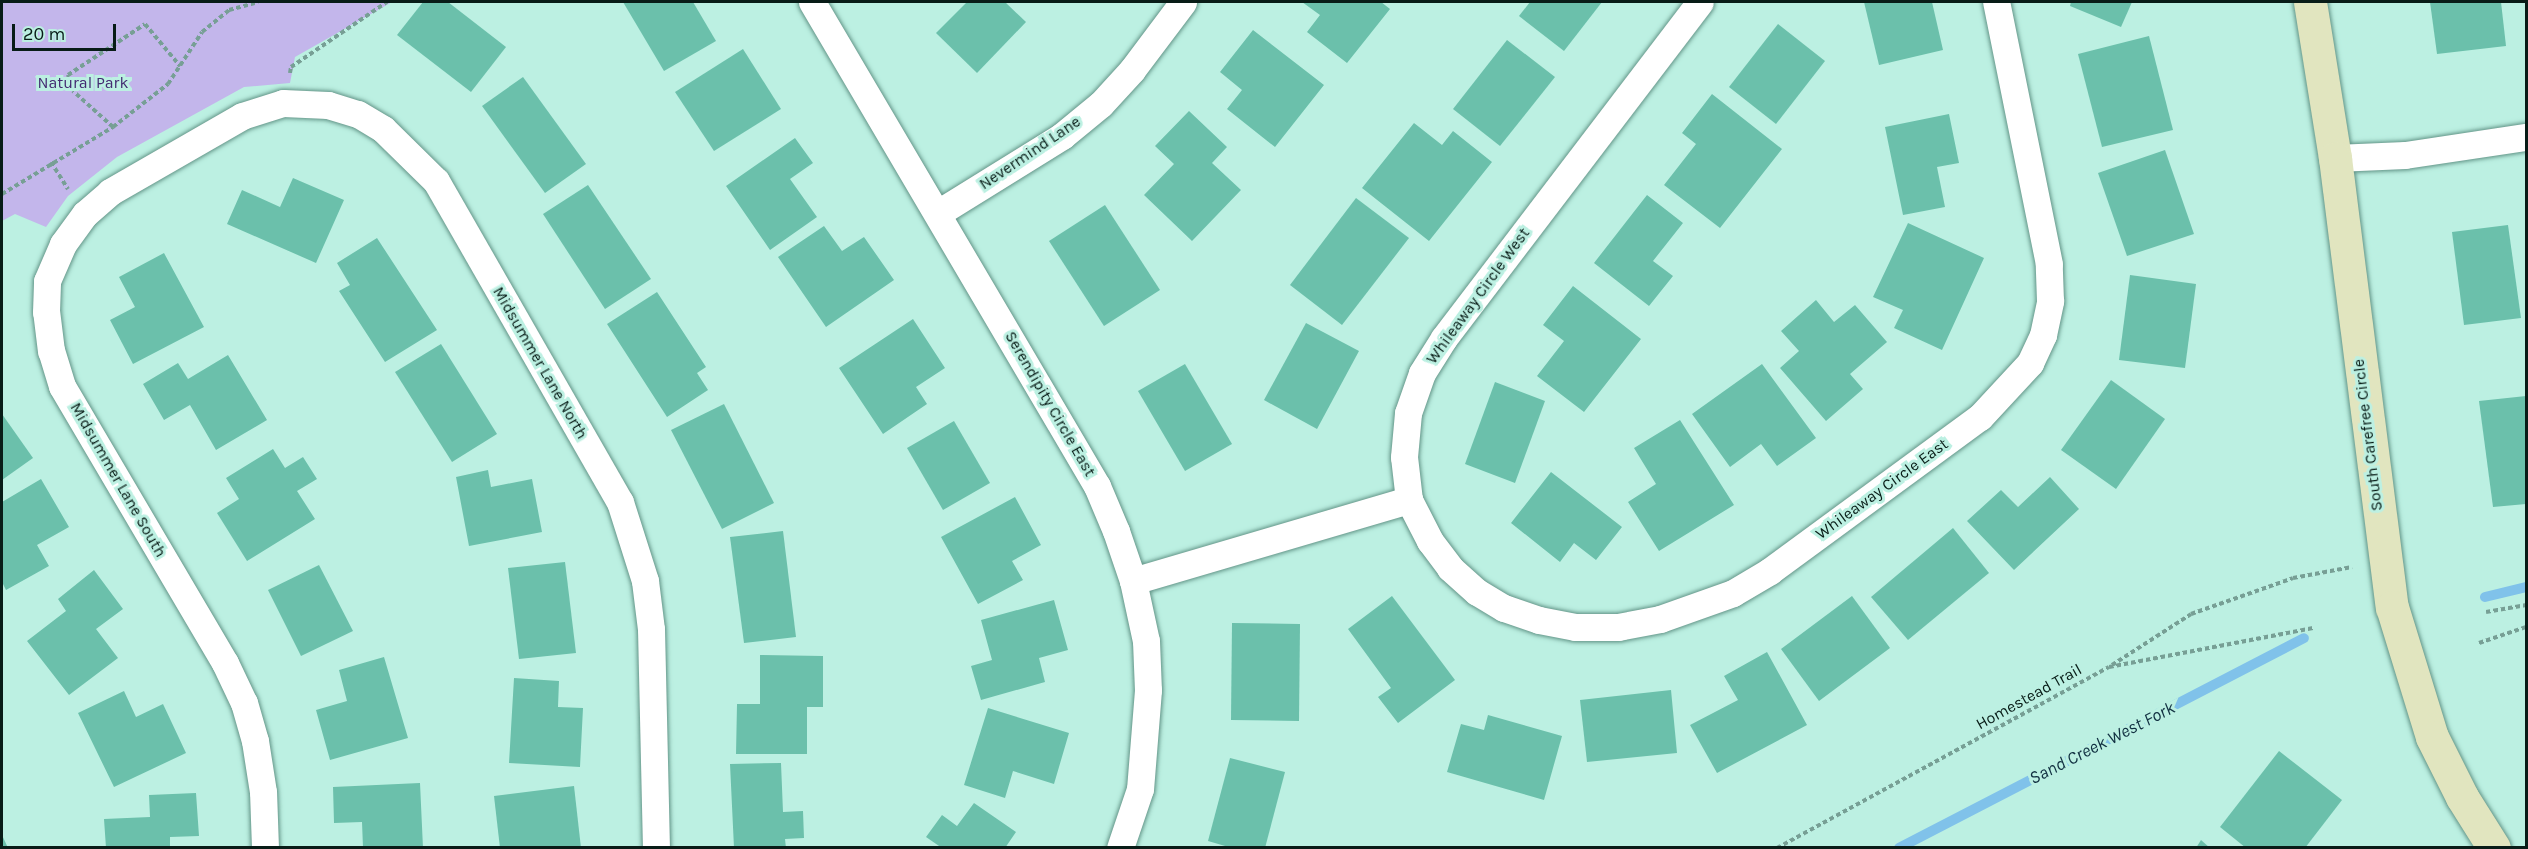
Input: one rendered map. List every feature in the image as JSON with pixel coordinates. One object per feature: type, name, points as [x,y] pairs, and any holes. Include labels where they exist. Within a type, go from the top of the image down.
[{"type":"main road","name":"South Carefree Circle","points":[[2310,2],[2335,158],[2385,561],[2408,668],[2432,737],[2462,797],[2494,848]]},
{"type":"street","name":"Serendipity Circle East","points":[[812,2],[1097,486],[1133,581],[1146,641],[1146,744],[1140,789],[1120,848]]},
{"type":"street","name":"Nevermind Lane","points":[[938,213],[1062,135],[1101,104],[1132,70],[1183,2]]},
{"type":"street","name":"Whileaway Circle West","points":[[1409,500],[1404,457],[1408,413],[1422,373],[1443,338],[1700,2]]},
{"type":"street","name":"Whileaway Circle East","points":[[1409,500],[1430,541],[1450,568],[1477,592],[1504,608],[1539,620],[1575,627],[1618,627],[1660,619],[1733,593],[1770,571],[1980,417],[2030,363],[2043,335],[2050,301],[2049,264],[1996,2]]},
{"type":"street","name":"Midsummer Lane North","points":[[174,152],[242,116],[283,103],[328,105],[358,114],[383,129],[436,181],[620,502],[642,571],[651,629],[656,848]]},
{"type":"street","points":[[2335,158],[2405,155],[2526,137]]},
{"type":"street","name":"Midsummer Lane South","points":[[174,152],[110,192],[85,214],[63,244],[47,280],[46,312],[51,351],[62,386],[225,663],[244,703],[260,772],[265,848]]},
{"type":"street","points":[[1133,581],[1409,500]]},
{"type":"path","points":[[2,194],[113,127],[168,84],[202,32],[229,9],[258,2]]},
{"type":"path","points":[[283,103],[291,67],[387,2]]},
{"type":"path","points":[[113,127],[73,91],[68,75],[145,24],[180,66]]},
{"type":"path","points":[[2109,667],[2191,614],[2293,578],[2385,561]]},
{"type":"path","points":[[2486,612],[2526,604]]},
{"type":"path","name":"Homestead Trail","points":[[1777,848],[2109,667],[2314,627]]},
{"type":"path","points":[[2479,643],[2526,627]]},
{"type":"green space","name":"Natural Park","points":[[2,2],[392,2],[295,57],[290,83],[244,87],[117,157],[68,196],[46,227],[15,214],[2,221]]},
{"type":"building","points":[[423,2],[448,2],[506,47],[471,92],[397,35]]},
{"type":"building","points":[[623,2],[693,2],[716,41],[664,71]]},
{"type":"building","points":[[967,2],[1005,2],[1026,22],[977,73],[936,33]]},
{"type":"building","points":[[1302,2],[1381,2],[1390,9],[1347,63],[1307,32],[1320,15]]},
{"type":"building","points":[[1530,2],[1602,2],[1564,51],[1519,16]]},
{"type":"building","points":[[1864,2],[1932,2],[1943,50],[1879,65]]},
{"type":"building","points":[[2071,2],[2132,2],[2121,27],[2070,6]]},
{"type":"building","points":[[2430,2],[2501,2],[2506,46],[2437,54]]},
{"type":"building","points":[[1778,24],[1825,61],[1776,124],[1729,87]]},
{"type":"building","points":[[1253,30],[1324,85],[1275,147],[1227,109],[1242,90],[1220,72]]},
{"type":"building","points":[[2149,36],[2173,130],[2102,147],[2078,54]]},
{"type":"building","points":[[1507,40],[1555,77],[1500,146],[1453,109]]},
{"type":"building","points":[[743,49],[781,109],[714,151],[675,92]]},
{"type":"building","points":[[523,77],[586,164],[545,193],[482,106]]},
{"type":"building","points":[[1712,94],[1782,149],[1720,228],[1664,185],[1696,144],[1682,133]]},
{"type":"building","points":[[1189,111],[1227,147],[1212,163],[1241,190],[1192,241],[1144,195],[1174,164],[1155,146]]},
{"type":"building","points":[[1949,114],[1959,163],[1937,167],[1945,207],[1903,215],[1885,127]]},
{"type":"building","points":[[1414,123],[1442,145],[1453,131],[1492,162],[1429,241],[1362,188]]},
{"type":"building","points":[[795,138],[813,163],[790,179],[817,217],[770,250],[726,186]]},
{"type":"building","points":[[2165,150],[2194,234],[2127,256],[2098,173]]},
{"type":"building","points":[[293,178],[344,200],[316,263],[227,224],[242,190],[280,207]]},
{"type":"building","points":[[588,185],[651,279],[605,309],[543,214]]},
{"type":"building","points":[[1647,195],[1683,223],[1653,261],[1673,276],[1649,306],[1594,263]]},
{"type":"building","points":[[1356,198],[1409,238],[1342,325],[1290,285]]},
{"type":"building","points":[[1105,205],[1160,290],[1104,326],[1049,241]]},
{"type":"building","points":[[1908,223],[1984,258],[1942,350],[1894,328],[1903,310],[1873,297]]},
{"type":"building","points":[[2508,225],[2521,318],[2464,325],[2452,232]]},
{"type":"building","points":[[824,226],[842,251],[864,237],[894,280],[826,327],[778,257]]},
{"type":"building","points":[[377,238],[437,330],[385,362],[339,291],[350,285],[337,263]]},
{"type":"building","points":[[164,253],[204,327],[133,364],[110,320],[135,307],[119,277]]},
{"type":"building","points":[[2130,275],[2196,284],[2185,368],[2119,360]]},
{"type":"building","points":[[1573,286],[1641,339],[1584,412],[1537,376],[1564,341],[1543,325]]},
{"type":"building","points":[[657,292],[706,367],[697,373],[708,390],[667,417],[607,324]]},
{"type":"building","points":[[1816,300],[1834,322],[1855,305],[1887,342],[1850,374],[1863,389],[1826,421],[1780,368],[1799,351],[1781,331]]},
{"type":"building","points":[[913,319],[945,368],[916,387],[927,404],[883,434],[839,368]]},
{"type":"building","points":[[1306,323],[1359,351],[1317,429],[1264,400]]},
{"type":"building","points":[[441,344],[497,434],[452,462],[395,372]]},
{"type":"building","points":[[228,355],[267,420],[216,450],[190,405],[164,420],[143,384],[178,363],[188,379]]},
{"type":"building","points":[[1185,364],[1232,444],[1185,471],[1138,391]]},
{"type":"building","points":[[1762,364],[1816,438],[1777,466],[1761,444],[1730,467],[1692,414]]},
{"type":"building","points":[[2111,380],[2165,419],[2116,489],[2061,450]]},
{"type":"building","points":[[1495,382],[1545,401],[1515,483],[1465,464]]},
{"type":"building","points":[[2526,396],[2526,504],[2493,507],[2479,401]]},
{"type":"building","points":[[724,404],[774,503],[722,529],[671,430]]},
{"type":"building","points":[[2,414],[33,458],[2,480]]},
{"type":"building","points":[[1680,420],[1734,505],[1659,551],[1628,502],[1656,484],[1634,448]]},
{"type":"building","points":[[954,421],[990,483],[943,510],[907,448]]},
{"type":"building","points":[[273,449],[285,468],[303,457],[317,479],[297,491],[315,519],[247,561],[217,513],[239,499],[226,478]]},
{"type":"building","points":[[488,470],[491,487],[532,479],[542,532],[469,546],[456,477]]},
{"type":"building","points":[[1551,472],[1622,527],[1596,560],[1574,543],[1560,562],[1511,523]]},
{"type":"building","points":[[2050,477],[2079,509],[2014,570],[1967,521],[2001,490],[2018,507]]},
{"type":"building","points":[[41,479],[69,527],[37,545],[49,566],[6,590],[2,582],[2,502]]},
{"type":"building","points":[[1015,497],[1041,545],[1012,561],[1023,580],[978,604],[941,537]]},
{"type":"building","points":[[1953,528],[1989,573],[1908,640],[1871,597]]},
{"type":"building","points":[[783,531],[796,637],[744,643],[730,537]]},
{"type":"building","points":[[565,562],[576,653],[519,659],[508,568]]},
{"type":"building","points":[[319,565],[353,631],[301,656],[268,590]]},
{"type":"building","points":[[94,570],[123,609],[96,629],[118,658],[69,695],[27,641],[66,611],[58,599]]},
{"type":"building","points":[[1392,596],[1455,680],[1398,723],[1378,697],[1391,688],[1348,629]]},
{"type":"building","points":[[1852,596],[1890,648],[1819,701],[1781,649]]},
{"type":"building","points":[[1054,600],[1068,650],[1039,658],[1045,682],[981,700],[971,666],[992,660],[981,620]]},
{"type":"building","points":[[1232,623],[1300,624],[1299,721],[1231,720]]},
{"type":"building","points":[[1767,652],[1807,725],[1717,773],[1690,725],[1738,700],[1724,676]]},
{"type":"building","points":[[760,655],[823,656],[823,707],[807,707],[807,754],[736,754],[737,704],[760,704]]},
{"type":"building","points":[[384,657],[408,738],[330,760],[316,710],[347,701],[339,670]]},
{"type":"building","points":[[514,678],[559,681],[558,707],[583,708],[580,767],[509,763]]},
{"type":"building","points":[[1671,690],[1677,753],[1587,762],[1580,700]]},
{"type":"building","points":[[124,691],[136,717],[163,704],[186,753],[114,787],[78,713]]},
{"type":"building","points":[[988,708],[1069,733],[1054,784],[1013,771],[1005,798],[964,785]]},
{"type":"building","points":[[1488,715],[1562,736],[1544,800],[1447,772],[1461,724],[1484,730]]},
{"type":"building","points":[[2279,751],[2342,800],[2305,848],[2246,848],[2220,827]]},
{"type":"building","points":[[1230,758],[1285,772],[1265,848],[1232,848],[1208,841]]},
{"type":"building","points":[[781,763],[783,812],[803,811],[804,838],[785,839],[786,848],[734,848],[730,764]]},
{"type":"building","points":[[420,783],[423,848],[363,848],[362,822],[334,823],[333,787]]},
{"type":"building","points":[[574,786],[581,848],[500,848],[494,796]]},
{"type":"building","points":[[196,793],[199,836],[170,837],[170,848],[106,848],[104,819],[150,817],[149,795]]},
{"type":"building","points":[[974,803],[1016,832],[1005,848],[942,848],[926,837],[942,815],[957,826]]},
{"type":"building","points":[[2,835],[8,848],[2,848]]},
{"type":"building","points":[[2201,840],[2210,848],[2196,848]]},
{"type":"waterway","name":"Sand Creek West Fork","points":[[2485,597],[2526,587]]},
{"type":"waterway","name":"Sand Creek West Fork","points":[[1899,848],[2304,638]]}]
